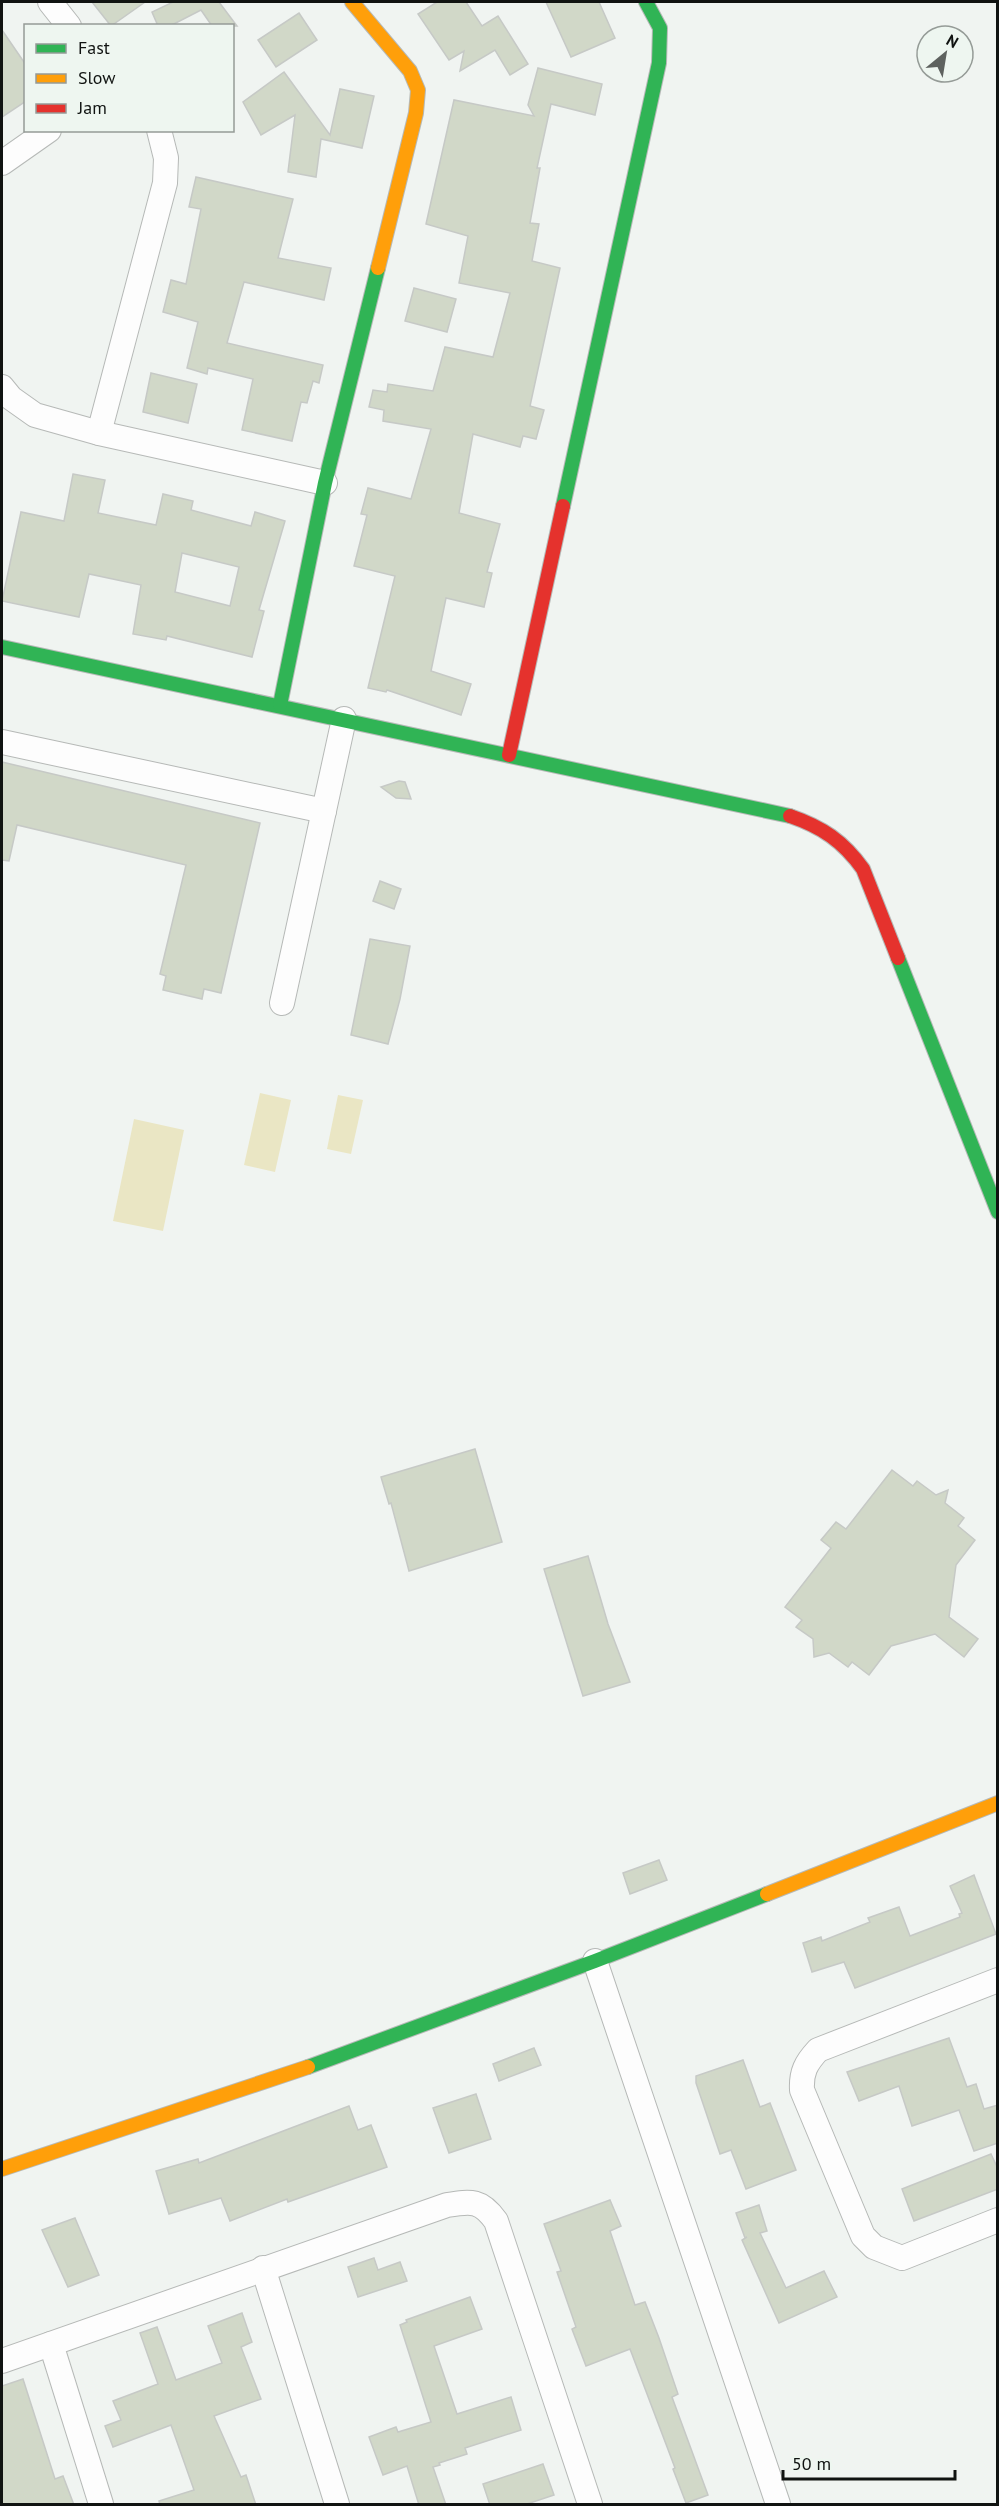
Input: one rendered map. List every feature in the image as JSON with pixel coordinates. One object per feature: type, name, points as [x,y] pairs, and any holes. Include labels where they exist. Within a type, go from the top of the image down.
[{"type":"street","points":[[50,2],[67,24]]},
{"type":"street","points":[[280,705],[325,483],[416,113],[418,90],[410,71],[352,2]]},
{"type":"street","points":[[509,755],[659,63],[660,28],[646,2]]},
{"type":"street","points":[[2,163],[46,132]]},
{"type":"street","points":[[99,433],[165,183],[166,158],[160,132]]},
{"type":"street","points":[[2,387],[11,398],[35,415],[99,433],[325,483]]},
{"type":"street","points":[[2,647],[791,816],[822,828],[843,841],[862,869],[998,1212]]},
{"type":"street","points":[[282,1003],[344,719]]},
{"type":"street","points":[[2,742],[324,811]]},
{"type":"street","points":[[2,2169],[272,2080],[595,1961],[998,1803]]},
{"type":"street","points":[[595,1961],[778,2505]]},
{"type":"street","points":[[998,1980],[818,2050],[808,2060],[801,2074],[802,2090],[810,2111],[863,2236],[874,2247],[902,2258],[998,2220]]},
{"type":"street","points":[[2,2361],[447,2205],[476,2202],[487,2208],[496,2221],[590,2505]]},
{"type":"street","points":[[263,2268],[337,2505]]},
{"type":"street","points":[[51,2344],[101,2505]]},
{"type":"shaded area","points":[[260,1093],[291,1100],[275,1172],[244,1165]]},
{"type":"shaded area","points":[[338,1095],[363,1100],[351,1154],[327,1149]]},
{"type":"shaded area","points":[[134,1119],[184,1130],[163,1231],[113,1221]]},
{"type":"building","points":[[92,2],[145,2],[114,24],[109,24]]},
{"type":"building","points":[[173,2],[219,2],[237,26],[211,24],[201,10],[174,24],[157,24],[152,12]]},
{"type":"building","points":[[437,2],[466,2],[482,26],[498,16],[528,64],[510,75],[495,50],[460,71],[464,51],[449,60],[418,14]]},
{"type":"building","points":[[546,2],[599,2],[615,38],[571,57]]},
{"type":"building","points":[[299,13],[317,40],[276,67],[258,40]]},
{"type":"building","points":[[2,30],[24,62],[24,102],[2,117]]},
{"type":"building","points":[[538,68],[602,84],[595,115],[551,104],[537,168],[540,168],[530,223],[539,224],[532,261],[560,268],[530,406],[544,410],[536,439],[523,436],[520,447],[473,434],[459,513],[500,524],[487,572],[492,573],[484,607],[446,598],[431,671],[471,684],[461,715],[387,690],[386,692],[368,688],[395,576],[354,566],[367,515],[361,514],[368,488],[411,499],[431,429],[383,421],[384,410],[369,407],[373,390],[387,392],[388,384],[433,391],[445,347],[493,357],[510,293],[459,283],[468,236],[426,224],[454,100],[534,116],[528,105]]},
{"type":"building","points":[[284,72],[330,135],[340,89],[374,96],[362,148],[321,139],[316,177],[288,172],[295,115],[261,135],[243,102]]},
{"type":"building","points":[[196,177],[293,199],[278,258],[331,268],[324,300],[244,282],[227,343],[323,365],[319,383],[313,381],[307,403],[301,402],[292,441],[242,430],[253,379],[208,368],[207,374],[187,368],[198,322],[163,312],[171,280],[186,284],[201,209],[189,207]]},
{"type":"building","points":[[414,288],[456,299],[447,332],[405,321]]},
{"type":"building","points":[[151,373],[197,384],[188,423],[143,412]]},
{"type":"building","points":[[73,474],[105,480],[98,513],[156,525],[163,494],[193,501],[191,510],[251,526],[255,512],[285,521],[259,610],[264,611],[252,657],[167,636],[166,640],[133,634],[141,585],[89,574],[79,617],[2,601],[21,512],[64,521]],"holes":[[[182,553],[239,567],[230,606],[175,592]]]},
{"type":"building","points":[[2,762],[260,823],[221,993],[204,989],[202,999],[163,990],[166,976],[160,974],[186,865],[17,825],[9,861],[2,860]]},
{"type":"building","points":[[399,781],[405,782],[411,799],[396,798],[381,787]]},
{"type":"building","points":[[380,881],[401,889],[394,909],[373,901]]},
{"type":"building","points":[[370,939],[410,946],[400,999],[388,1044],[351,1035]]},
{"type":"building","points":[[475,1449],[502,1542],[409,1571],[391,1503],[389,1504],[381,1477]]},
{"type":"building","points":[[892,1470],[913,1486],[917,1481],[936,1495],[948,1490],[945,1503],[964,1518],[958,1526],[975,1540],[956,1565],[949,1617],[978,1639],[964,1657],[935,1634],[891,1646],[869,1675],[852,1662],[848,1667],[829,1653],[814,1657],[813,1639],[796,1627],[802,1620],[785,1607],[831,1548],[821,1540],[836,1522],[846,1529]]},
{"type":"building","points":[[588,1556],[608,1624],[630,1682],[583,1696],[544,1569]]},
{"type":"building","points":[[659,1860],[667,1880],[630,1894],[623,1873]]},
{"type":"building","points":[[974,1875],[996,1934],[855,1988],[844,1962],[812,1972],[803,1943],[821,1937],[822,1941],[870,1922],[868,1918],[899,1907],[910,1936],[960,1917],[959,1914],[962,1913],[950,1886]]},
{"type":"building","points":[[949,2038],[967,2087],[976,2084],[984,2109],[998,2105],[998,2143],[974,2151],[959,2110],[912,2126],[899,2086],[859,2101],[847,2072]]},
{"type":"building","points":[[534,2048],[541,2065],[499,2081],[493,2064]]},
{"type":"building","points":[[743,2060],[760,2107],[770,2103],[796,2170],[746,2189],[731,2150],[720,2154],[696,2083],[696,2076]]},
{"type":"building","points":[[476,2094],[491,2139],[449,2153],[433,2108]]},
{"type":"building","points":[[349,2106],[358,2130],[371,2125],[387,2167],[288,2202],[287,2199],[230,2221],[221,2198],[169,2214],[156,2171],[198,2159],[199,2163]]},
{"type":"building","points":[[991,2154],[998,2169],[998,2189],[914,2221],[902,2189]]},
{"type":"building","points":[[610,2200],[621,2226],[610,2231],[635,2305],[645,2302],[659,2338],[678,2394],[672,2397],[708,2495],[686,2503],[630,2349],[586,2366],[572,2329],[576,2327],[557,2272],[561,2271],[544,2224]]},
{"type":"building","points":[[759,2205],[767,2231],[760,2233],[786,2288],[824,2271],[837,2297],[779,2323],[742,2240],[747,2237],[745,2238],[736,2213]]},
{"type":"building","points":[[75,2218],[99,2275],[68,2287],[42,2230]]},
{"type":"building","points":[[374,2258],[378,2270],[400,2262],[407,2281],[358,2297],[348,2267]]},
{"type":"building","points":[[470,2297],[482,2329],[434,2346],[457,2414],[511,2397],[521,2430],[465,2448],[467,2454],[433,2467],[446,2505],[419,2505],[407,2466],[383,2475],[369,2437],[396,2427],[398,2432],[431,2422],[400,2325],[407,2322],[406,2320]]},
{"type":"building","points":[[242,2313],[252,2342],[241,2347],[261,2399],[214,2416],[241,2477],[246,2475],[256,2505],[160,2505],[159,2501],[194,2490],[171,2425],[113,2447],[105,2426],[121,2420],[113,2401],[158,2384],[140,2333],[157,2327],[176,2380],[222,2363],[208,2326]]},
{"type":"building","points":[[23,2379],[55,2479],[63,2476],[74,2505],[2,2505],[2,2386]]},
{"type":"building","points":[[543,2464],[554,2495],[524,2505],[490,2505],[483,2484]]},
{"type":"traffic: fast","points":[[563,506],[659,63],[660,28],[646,2]]},
{"type":"traffic: fast","points":[[280,705],[325,483],[378,268]]},
{"type":"traffic: fast","points":[[2,647],[790,816]]},
{"type":"traffic: fast","points":[[898,958],[998,1212]]},
{"type":"traffic: fast","points":[[308,2067],[595,1961],[767,1894]]},
{"type":"traffic: slow","points":[[352,2],[410,71],[418,90],[416,113],[378,268]]},
{"type":"traffic: slow","points":[[767,1894],[998,1803]]},
{"type":"traffic: slow","points":[[2,2169],[308,2067]]},
{"type":"traffic: jam","points":[[509,755],[563,506]]},
{"type":"traffic: jam","points":[[790,816],[831,836],[848,850],[863,869],[898,958]]}]
